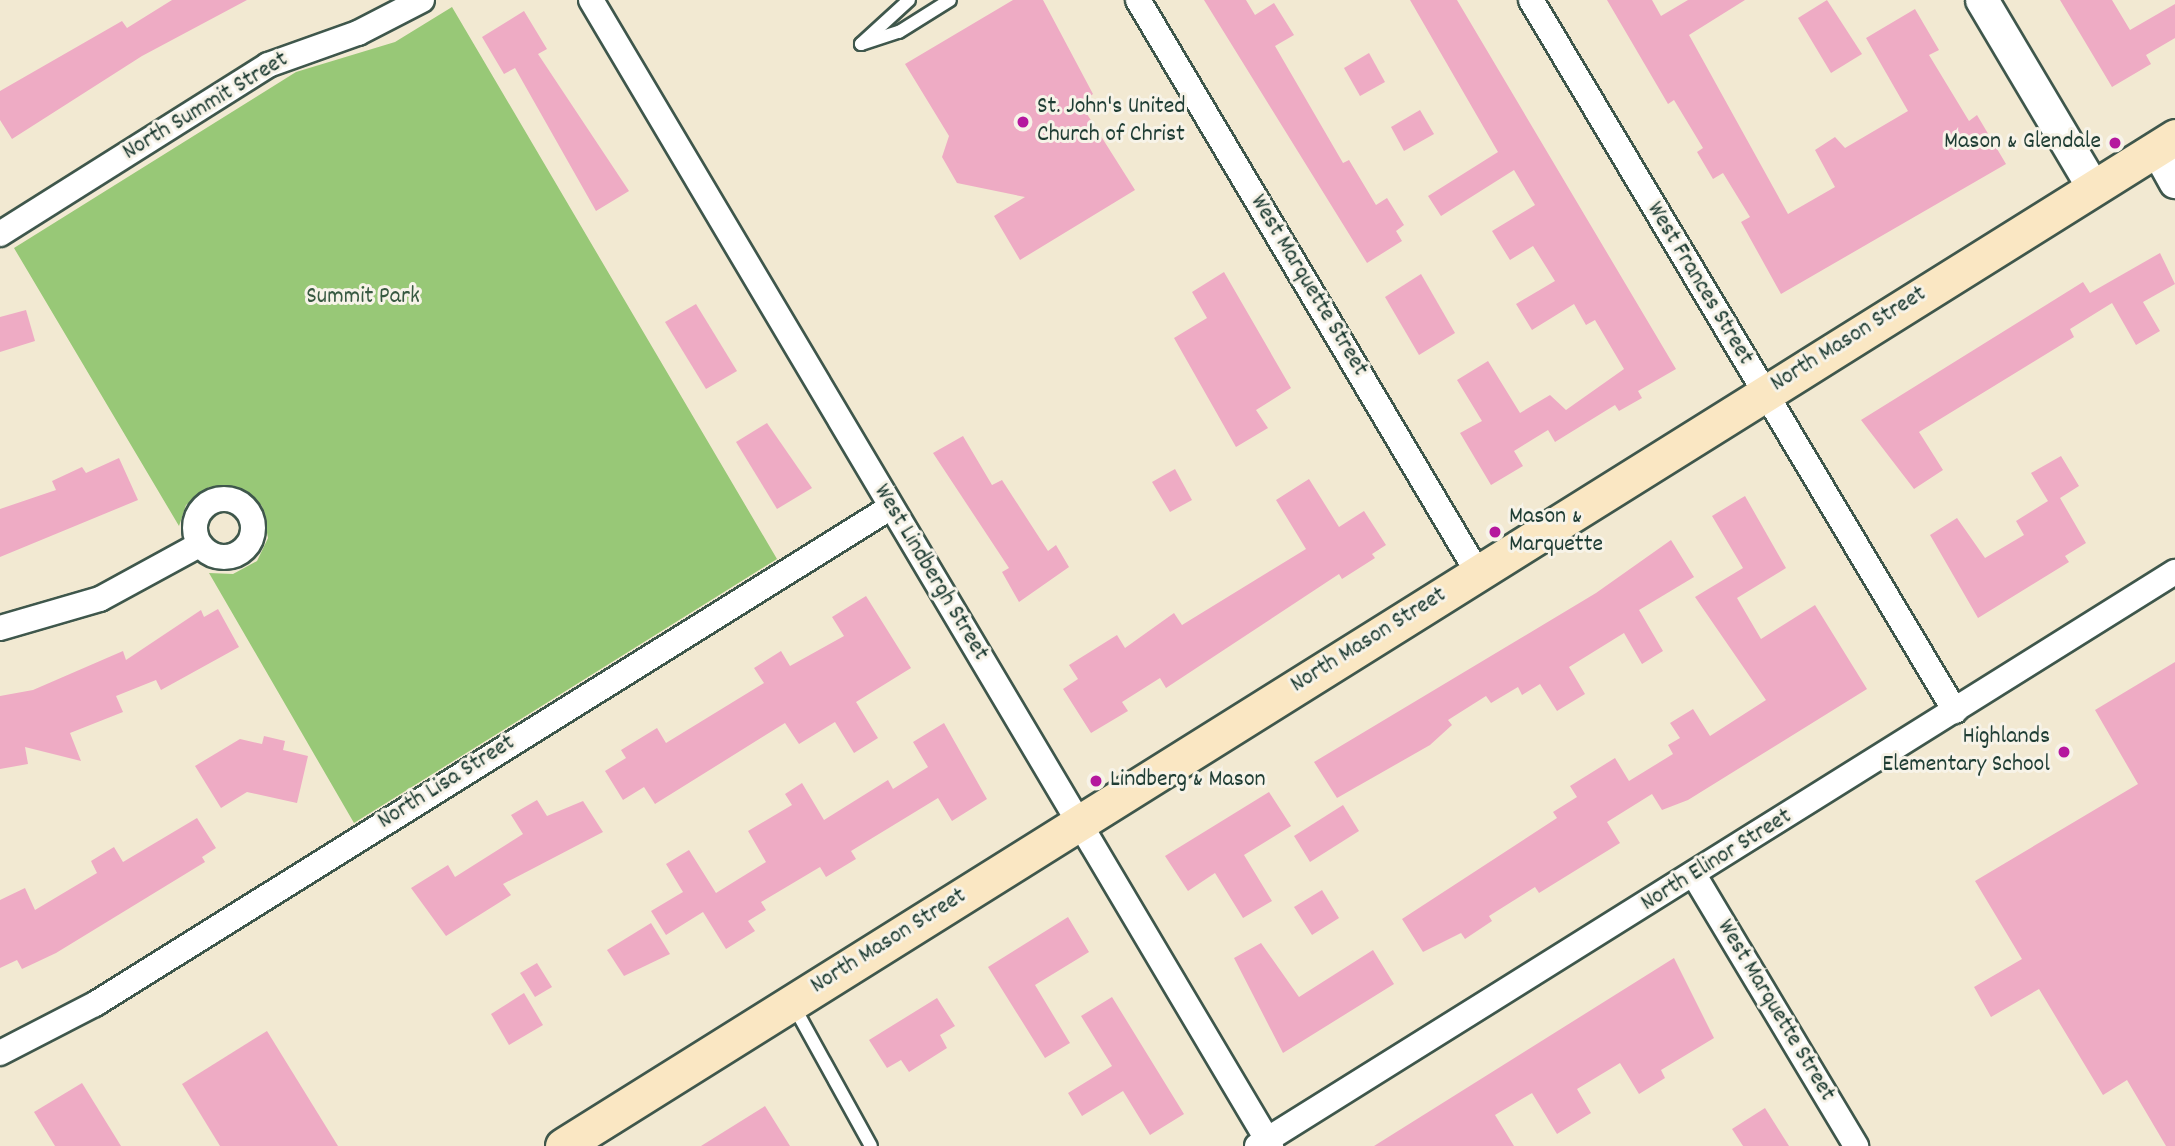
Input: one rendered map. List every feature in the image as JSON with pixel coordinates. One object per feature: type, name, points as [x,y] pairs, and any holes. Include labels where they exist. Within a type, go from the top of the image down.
[{"type":"main road","name":"North Mason Street","points":[[563,1146],[2166,143]]},
{"type":"street","name":"North Summit Street","points":[[0,234],[268,65],[358,33],[422,0]]},
{"type":"street","name":"West Lindbergh Street","points":[[591,0],[1079,823],[1265,1144]]},
{"type":"street","name":"West Marquette Street","points":[[1138,0],[1478,573]]},
{"type":"street","name":"West Frances Street","points":[[1531,0],[1955,711]]},
{"type":"street","points":[[1982,0],[2093,187]]},
{"type":"street","points":[[2166,143],[2175,182]]},
{"type":"street","name":"North Lisa Street","points":[[0,1052],[95,1004],[891,507]]},
{"type":"street","points":[[0,628],[100,599],[199,545]]},
{"type":"street","name":"North Elinor Street","points":[[1265,1144],[2175,572]]},
{"type":"street","name":"West Marquette Street","points":[[1694,875],[1856,1146]]},
{"type":"lane","points":[[909,0],[861,44],[899,32],[950,0]]},
{"type":"lane","points":[[792,1003],[871,1146]]},
{"type":"green space","name":"Summit Park","points":[[452,7],[777,559],[354,823],[209,573],[233,574],[257,561],[268,538],[262,506],[242,489],[209,487],[186,505],[179,526],[14,248],[296,72],[395,42]]},
{"type":"building","points":[[172,0],[247,0],[142,56],[12,139],[0,120],[0,91],[122,21],[127,28]]},
{"type":"building","name":"St. John's United Church of Christ","points":[[1013,0],[1043,0],[1093,94],[1080,103],[1135,190],[1020,260],[994,216],[1025,197],[957,183],[942,157],[949,136],[905,64]]},
{"type":"building","points":[[1204,0],[1246,0],[1255,15],[1274,3],[1294,35],[1275,46],[1343,163],[1349,160],[1376,205],[1387,198],[1404,225],[1396,231],[1402,241],[1367,263]]},
{"type":"building","points":[[1410,0],[1457,0],[1676,369],[1638,391],[1642,398],[1619,411],[1615,405],[1555,442],[1548,430],[1514,451],[1523,466],[1491,485],[1460,433],[1482,421],[1457,380],[1488,361],[1520,413],[1550,395],[1566,410],[1624,369],[1595,320],[1586,325],[1574,304],[1532,330],[1516,304],[1555,281],[1533,246],[1510,260],[1492,231],[1535,205],[1514,170],[1441,216],[1428,196],[1498,152]]},
{"type":"building","points":[[1607,0],[1652,0],[1661,16],[1688,0],[1745,0],[1689,35],[1788,214],[1835,187],[1815,150],[1835,137],[1845,148],[1908,111],[1866,38],[1915,9],[1939,50],[1929,55],[1969,121],[1977,115],[2006,164],[1781,294],[1741,222],[1750,217],[1723,173],[1713,179],[1697,152],[1703,148],[1674,100],[1668,104]]},
{"type":"building","points":[[1827,0],[1862,54],[1831,73],[1798,18]]},
{"type":"building","points":[[2060,0],[2112,0],[2130,30],[2175,4],[2175,38],[2146,55],[2151,64],[2112,87]]},
{"type":"building","points":[[524,11],[547,49],[538,54],[629,191],[596,211],[515,68],[504,74],[482,37]]},
{"type":"building","points":[[1369,53],[1385,82],[1360,96],[1344,68]]},
{"type":"building","points":[[1420,110],[1434,134],[1404,151],[1391,127]]},
{"type":"building","points":[[2160,253],[2175,284],[2143,302],[2160,331],[2136,345],[2112,303],[2070,329],[2074,337],[1919,432],[1943,470],[1914,489],[1861,420],[2083,282],[2090,293]]},
{"type":"building","points":[[1224,272],[1291,388],[1256,410],[1268,428],[1236,447],[1174,338],[1207,318],[1192,292]]},
{"type":"building","points":[[1421,274],[1455,333],[1419,355],[1385,297]]},
{"type":"building","points":[[696,304],[737,371],[706,389],[665,322]]},
{"type":"building","points":[[26,310],[35,341],[0,352],[0,317]]},
{"type":"building","points":[[767,423],[812,488],[777,509],[736,442]]},
{"type":"building","points":[[963,436],[992,485],[1002,480],[1048,551],[1056,545],[1069,567],[1019,602],[1002,572],[1009,568],[933,453]]},
{"type":"building","points":[[2061,456],[2079,486],[2060,498],[2086,543],[2065,556],[2069,562],[1978,618],[1930,535],[1957,518],[1985,558],[2024,535],[2016,521],[2048,501],[2031,473]]},
{"type":"building","points":[[119,458],[138,500],[0,557],[0,509],[56,490],[52,481],[82,467],[86,473]]},
{"type":"building","points":[[1175,469],[1192,500],[1170,512],[1152,482]]},
{"type":"building","points":[[1309,479],[1339,527],[1364,511],[1386,545],[1372,554],[1375,558],[1342,579],[1339,574],[1166,688],[1160,678],[1122,702],[1128,711],[1091,733],[1063,689],[1078,679],[1069,665],[1117,635],[1125,648],[1174,613],[1182,625],[1306,549],[1276,500]]},
{"type":"building","points":[[1745,496],[1786,568],[1737,598],[1761,639],[1815,605],[1867,689],[1688,800],[1662,810],[1652,794],[1607,822],[1620,843],[1539,893],[1535,887],[1489,916],[1492,921],[1465,939],[1461,933],[1423,952],[1402,919],[1557,818],[1553,812],[1577,797],[1570,786],[1615,758],[1629,781],[1673,754],[1668,745],[1680,738],[1670,723],[1693,709],[1710,736],[1766,700],[1695,597],[1743,568],[1712,516]]},
{"type":"building","points":[[1671,540],[1694,577],[1639,610],[1663,651],[1642,664],[1624,633],[1569,667],[1585,694],[1557,711],[1540,684],[1522,695],[1518,687],[1491,703],[1486,696],[1448,720],[1452,725],[1430,745],[1337,798],[1314,762],[1596,593]]},
{"type":"building","points":[[866,596],[911,668],[856,702],[878,738],[854,753],[835,722],[799,744],[785,723],[655,804],[644,787],[623,800],[605,771],[626,758],[621,750],[657,728],[666,743],[764,683],[754,668],[781,651],[790,666],[844,636],[832,617]]},
{"type":"building","points":[[218,609],[239,647],[161,690],[156,680],[116,696],[123,712],[70,733],[81,761],[25,747],[28,764],[0,769],[0,696],[33,690],[123,651],[126,660],[201,610],[204,617]]},
{"type":"building","points":[[2175,662],[2175,1146],[2166,1146],[2127,1080],[2103,1095],[2039,989],[1991,1017],[1974,987],[2022,959],[1975,881],[2138,784],[2095,710]]},
{"type":"building","points":[[944,723],[987,799],[952,821],[938,798],[851,851],[856,859],[826,877],[820,867],[761,902],[766,910],[748,921],[755,931],[726,949],[703,912],[666,935],[651,911],[683,892],[666,864],[689,850],[716,893],[766,862],[748,831],[792,805],[785,794],[802,783],[824,820],[888,780],[893,789],[928,767],[913,742]]},
{"type":"building","points":[[264,736],[285,741],[283,750],[308,756],[297,803],[247,792],[221,808],[195,766],[240,739],[262,744]]},
{"type":"building","points":[[1269,792],[1291,826],[1244,855],[1272,901],[1243,918],[1215,873],[1188,891],[1165,856]]},
{"type":"building","points":[[537,800],[547,816],[583,801],[603,832],[503,884],[511,895],[446,936],[411,888],[448,865],[455,877],[523,834],[511,815]]},
{"type":"building","points":[[1343,805],[1359,831],[1310,862],[1294,836]]},
{"type":"building","points":[[197,818],[216,848],[202,857],[205,862],[56,953],[22,969],[17,960],[0,968],[0,900],[25,888],[35,910],[97,873],[91,861],[114,847],[123,862]]},
{"type":"building","points":[[1322,890],[1339,918],[1312,935],[1294,907]]},
{"type":"building","points":[[1068,917],[1089,952],[1035,985],[1070,1043],[1045,1058],[988,967]]},
{"type":"building","points":[[651,923],[670,954],[624,976],[607,950]]},
{"type":"building","points":[[1261,943],[1299,997],[1373,950],[1394,984],[1283,1053],[1234,958]]},
{"type":"building","points":[[1674,958],[1714,1038],[1661,1070],[1665,1078],[1639,1094],[1620,1063],[1577,1089],[1591,1113],[1557,1134],[1532,1093],[1495,1115],[1514,1146],[1374,1146]]},
{"type":"building","points":[[537,963],[552,987],[535,997],[520,973]]},
{"type":"building","points":[[524,993],[543,1025],[509,1045],[491,1014]]},
{"type":"building","points":[[1112,997],[1184,1114],[1150,1135],[1123,1091],[1082,1116],[1068,1093],[1112,1066],[1081,1016]]},
{"type":"building","points":[[937,998],[955,1026],[940,1035],[947,1048],[909,1072],[901,1060],[887,1068],[869,1040]]},
{"type":"building","points":[[267,1031],[338,1146],[220,1146],[182,1084]]},
{"type":"building","points":[[82,1083],[121,1146],[55,1146],[34,1112]]},
{"type":"building","points":[[765,1106],[790,1146],[701,1146]]},
{"type":"building","points":[[1765,1108],[1789,1146],[1743,1146],[1732,1129]]},
{"type":"place","name":"St. John's United Church of Christ","points":[[1023,122]]},
{"type":"place","name":"Mason & Glendale","points":[[2115,143]]},
{"type":"place","name":"Mason & Marquette","points":[[1495,532]]},
{"type":"place","name":"Highlands Elementary School","points":[[2064,752]]},
{"type":"place","name":"Lindberg & Mason","points":[[1096,781]]}]
